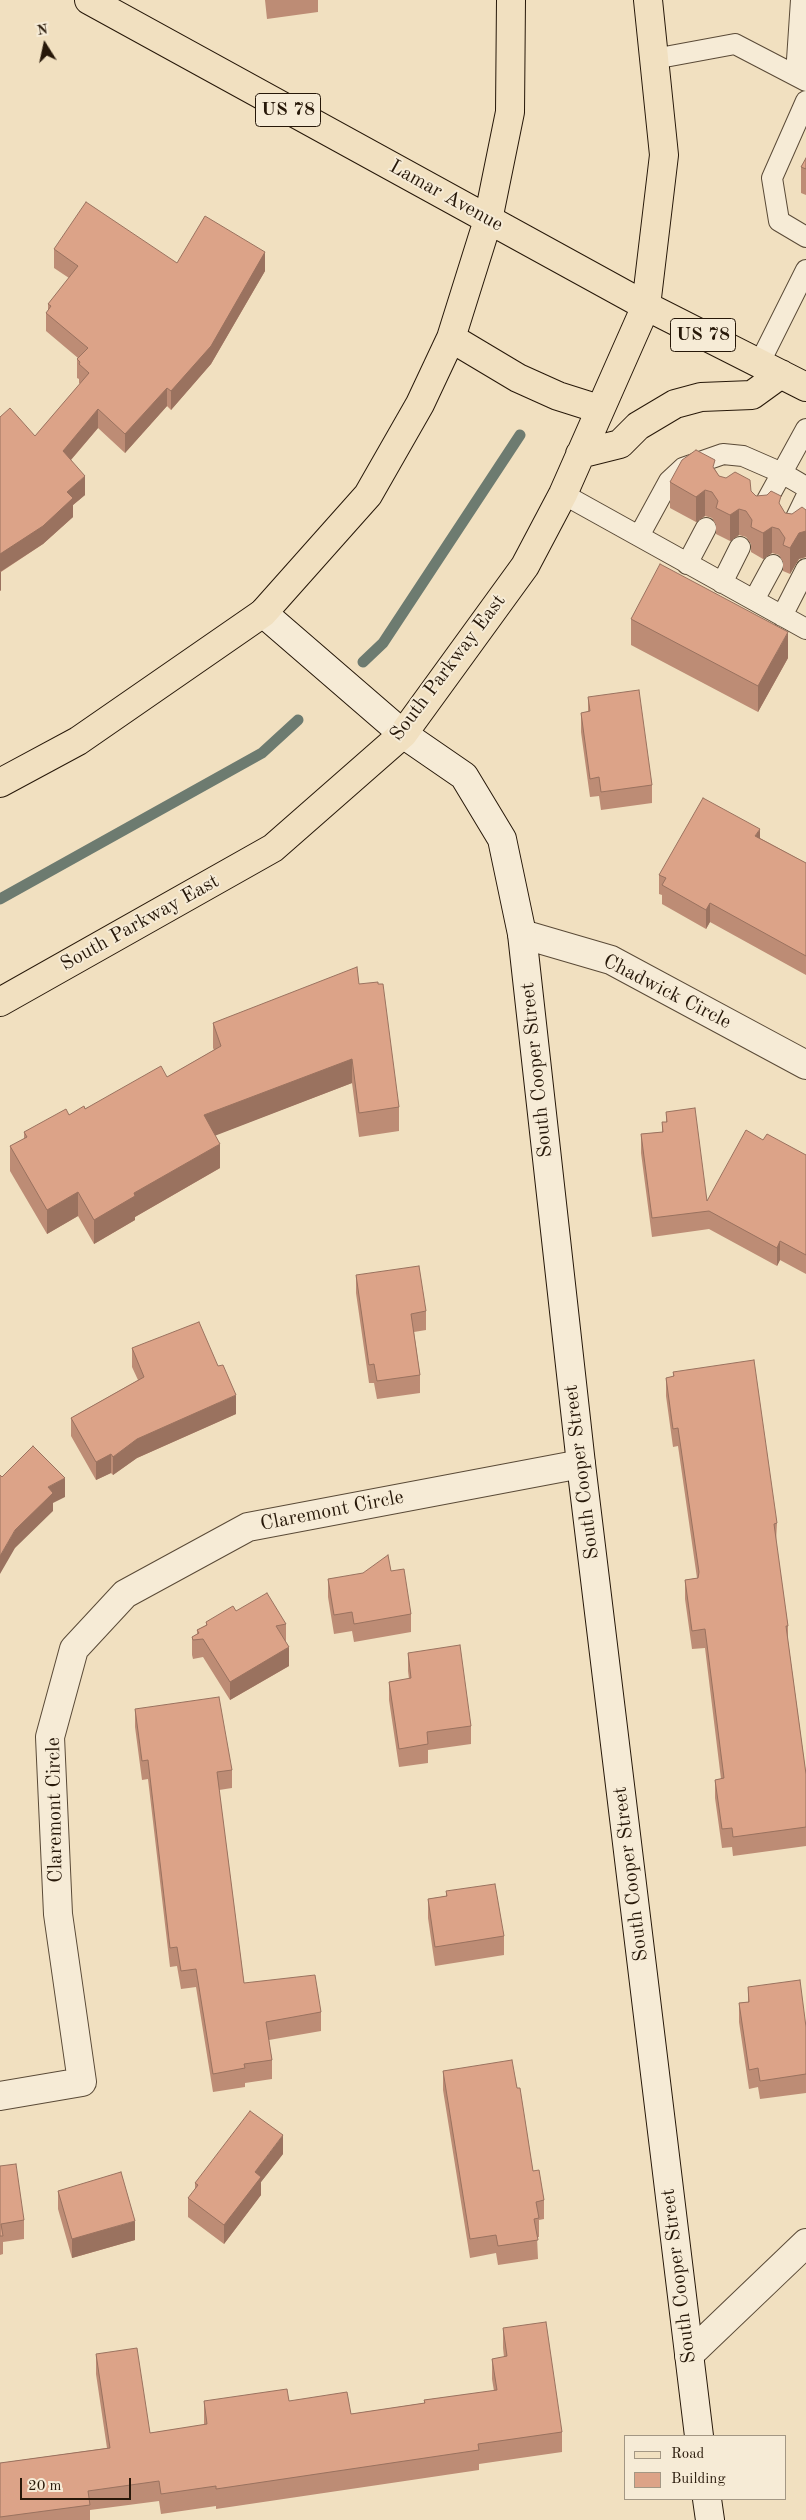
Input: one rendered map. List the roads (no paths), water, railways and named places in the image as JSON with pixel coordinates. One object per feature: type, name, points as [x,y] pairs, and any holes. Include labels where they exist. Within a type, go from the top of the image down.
[{"type":"main road","name":"Lamar Avenue","points":[[89,0],[646,306],[806,387]]},
{"type":"main road","points":[[0,782],[78,740],[263,613],[368,495],[420,404],[451,338],[488,220],[510,112],[511,0]]},
{"type":"main road","name":"South Parkway East","points":[[0,1002],[273,848],[403,734],[525,566],[563,494],[646,306],[664,155],[648,0]]},
{"type":"main road","points":[[451,338],[518,378],[558,396],[599,409]]},
{"type":"main road","points":[[580,454],[620,444],[638,426],[675,404],[701,397],[752,395],[770,369]]},
{"type":"street","name":"South Cooper Street","points":[[263,613],[403,734],[464,776],[502,838],[522,934],[581,1464],[699,2435]]},
{"type":"street","name":"Chadwick Circle","points":[[522,934],[611,960],[806,1065]]},
{"type":"street","name":"Claremont Circle","points":[[0,2096],[82,2082],[58,1914],[50,1737],[74,1649],[125,1594],[248,1527],[581,1464]]},
{"type":"street","points":[[689,2355],[806,2243]]},
{"type":"street","points":[[707,2500],[710,2520]]},
{"type":"lane","points":[[654,59],[735,44],[801,78],[801,0]]},
{"type":"lane","points":[[806,101],[772,178],[779,221],[806,237]]},
{"type":"lane","points":[[770,369],[806,270]]},
{"type":"lane","points":[[761,511],[806,429]]},
{"type":"lane","points":[[639,536],[669,481],[684,468],[723,454],[740,464],[782,473],[806,487]]},
{"type":"lane","points":[[563,494],[806,629]]},
{"type":"lane","points":[[791,528],[806,496]]},
{"type":"lane","points":[[687,564],[706,528]]},
{"type":"lane","points":[[722,583],[740,547]]},
{"type":"lane","points":[[754,600],[773,565]]},
{"type":"lane","points":[[782,616],[806,569]]},
{"type":"waterway","points":[[363,662],[383,643],[520,435]]},
{"type":"waterway","points":[[0,899],[262,753],[298,720]]}]
